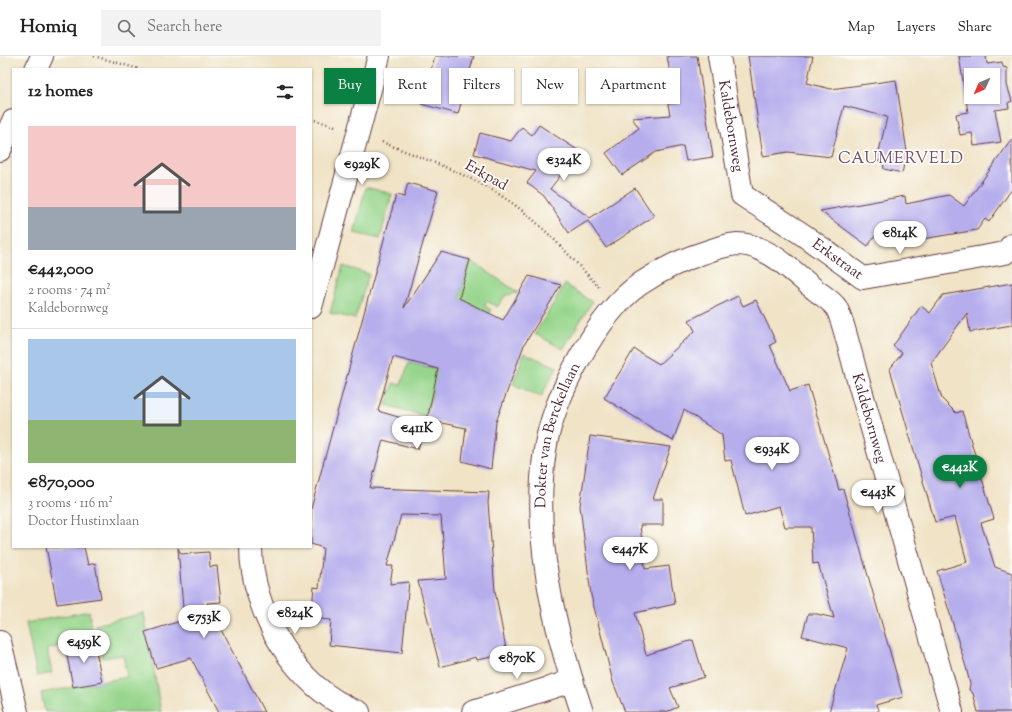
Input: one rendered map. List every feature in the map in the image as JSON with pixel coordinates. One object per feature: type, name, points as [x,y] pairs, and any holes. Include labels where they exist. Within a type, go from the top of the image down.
[{"type":"street","points":[[36,68],[42,56]]},
{"type":"street","points":[[312,303],[380,56]]},
{"type":"street","name":"Kaldebornweg","points":[[719,56],[742,195]]},
{"type":"street","points":[[0,150],[12,123]]},
{"type":"street","name":"Erkstraat","points":[[742,195],[802,234],[863,278],[1005,253],[1012,245]]},
{"type":"street","name":"Kaldebornweg","points":[[738,244],[753,247],[769,253],[837,307],[952,712]]},
{"type":"street","name":"Dokter van Berckellaan","points":[[582,712],[572,681],[552,602],[543,553],[540,499],[545,447],[556,404],[597,330],[617,305],[639,285],[686,258],[713,249],[738,244]]},
{"type":"street","points":[[251,548],[254,583],[266,618],[282,648],[301,671],[328,696],[359,712]]},
{"type":"street","points":[[0,642],[17,712]]},
{"type":"street","points":[[473,712],[572,681]]},
{"type":"path","points":[[94,56],[136,68]]},
{"type":"path","name":"Erkpad","points":[[312,119],[360,133],[455,171],[500,195],[525,213],[549,235],[617,305]]},
{"type":"green space","points":[[366,187],[392,194],[380,239],[354,233]]},
{"type":"green space","points":[[470,260],[519,293],[506,295],[497,307],[487,301],[484,305],[491,310],[489,313],[459,298]]},
{"type":"green space","points":[[343,266],[369,274],[355,319],[330,313]]},
{"type":"green space","points":[[565,284],[592,302],[563,349],[535,334]]},
{"type":"green space","points":[[524,353],[557,367],[541,397],[513,384]]},
{"type":"green space","points":[[409,362],[440,370],[425,416],[386,405],[393,383],[401,385]]},
{"type":"green space","points":[[89,611],[92,630],[64,634],[65,645],[47,649],[52,673],[37,676],[26,623]]},
{"type":"green space","points":[[144,613],[161,712],[45,712],[41,693],[127,677],[123,655],[102,658],[95,625]]},
{"type":"building","points":[[435,56],[474,56],[471,68],[449,68],[449,104],[461,104],[458,114],[421,104],[441,104],[441,68],[432,68]]},
{"type":"building","points":[[667,56],[697,56],[713,157],[686,161],[683,146],[656,152],[622,175],[606,153],[639,128],[632,118],[670,115],[668,104],[680,104],[680,68],[669,68]]},
{"type":"building","points":[[748,56],[813,56],[807,83],[831,89],[896,80],[907,152],[902,173],[884,169],[883,161],[877,160],[887,117],[844,106],[831,157],[788,152],[763,156]]},
{"type":"building","points":[[959,56],[986,56],[987,64],[1002,62],[1003,67],[1007,68],[1007,85],[1012,101],[1008,103],[1009,108],[995,110],[1001,142],[974,146],[972,133],[960,135],[956,114],[968,112],[967,104],[1000,104],[1000,68],[964,68],[964,87]]},
{"type":"building","points":[[539,125],[579,151],[550,189],[590,218],[635,188],[654,216],[606,248],[588,221],[569,233],[544,196],[527,183],[536,171],[474,154],[480,133],[511,141],[522,127],[532,135]]},
{"type":"building","points":[[1012,139],[1012,189],[989,222],[985,219],[977,230],[910,241],[908,228],[877,233],[868,246],[820,211],[905,196],[906,204],[949,195],[964,206]]},
{"type":"building","points":[[408,183],[438,191],[404,308],[441,252],[470,260],[459,298],[503,320],[529,276],[561,285],[524,345],[496,422],[491,469],[462,461],[466,428],[427,420],[438,369],[393,357],[378,411],[425,425],[418,449],[383,440],[370,488],[489,492],[488,503],[495,591],[507,654],[477,660],[476,657],[440,667],[418,581],[446,579],[441,516],[401,515],[387,566],[393,566],[390,584],[409,582],[402,653],[329,645],[331,620],[311,618],[314,587],[319,588],[323,548],[312,544],[312,505],[396,195],[404,197]]},
{"type":"building","points":[[1012,283],[1012,325],[970,332],[967,313],[931,363],[942,399],[956,413],[962,411],[994,519],[981,523],[995,567],[1012,573],[1012,712],[978,712],[973,693],[969,690],[970,684],[966,667],[937,571],[967,562],[955,517],[935,522],[890,369],[902,353],[893,346],[921,306],[930,313],[943,295]]},
{"type":"building","points":[[738,296],[743,306],[756,300],[776,342],[770,345],[790,391],[808,385],[839,490],[843,489],[903,697],[876,705],[879,712],[829,712],[848,648],[802,636],[808,614],[817,614],[834,618],[818,563],[813,564],[811,527],[785,527],[779,506],[745,516],[731,460],[725,461],[722,435],[684,410],[673,441],[604,398],[634,349],[659,364],[695,331],[689,320]]},
{"type":"building","points":[[590,436],[671,447],[653,499],[663,499],[663,525],[640,525],[645,569],[669,566],[675,604],[635,613],[646,655],[693,640],[704,677],[670,688],[678,707],[666,712],[625,712],[613,682],[591,595],[580,506]]},
{"type":"building","points":[[46,548],[84,548],[88,565],[95,563],[101,598],[57,604]]},
{"type":"building","points":[[178,548],[181,554],[209,552],[210,567],[217,566],[221,602],[207,603],[264,712],[219,712],[191,658],[156,668],[145,632],[184,620]]},
{"type":"building","points":[[94,640],[102,682],[73,687],[65,645]]},
{"type":"district","name":"CAUMERVELD","points":[[901,159]]}]
